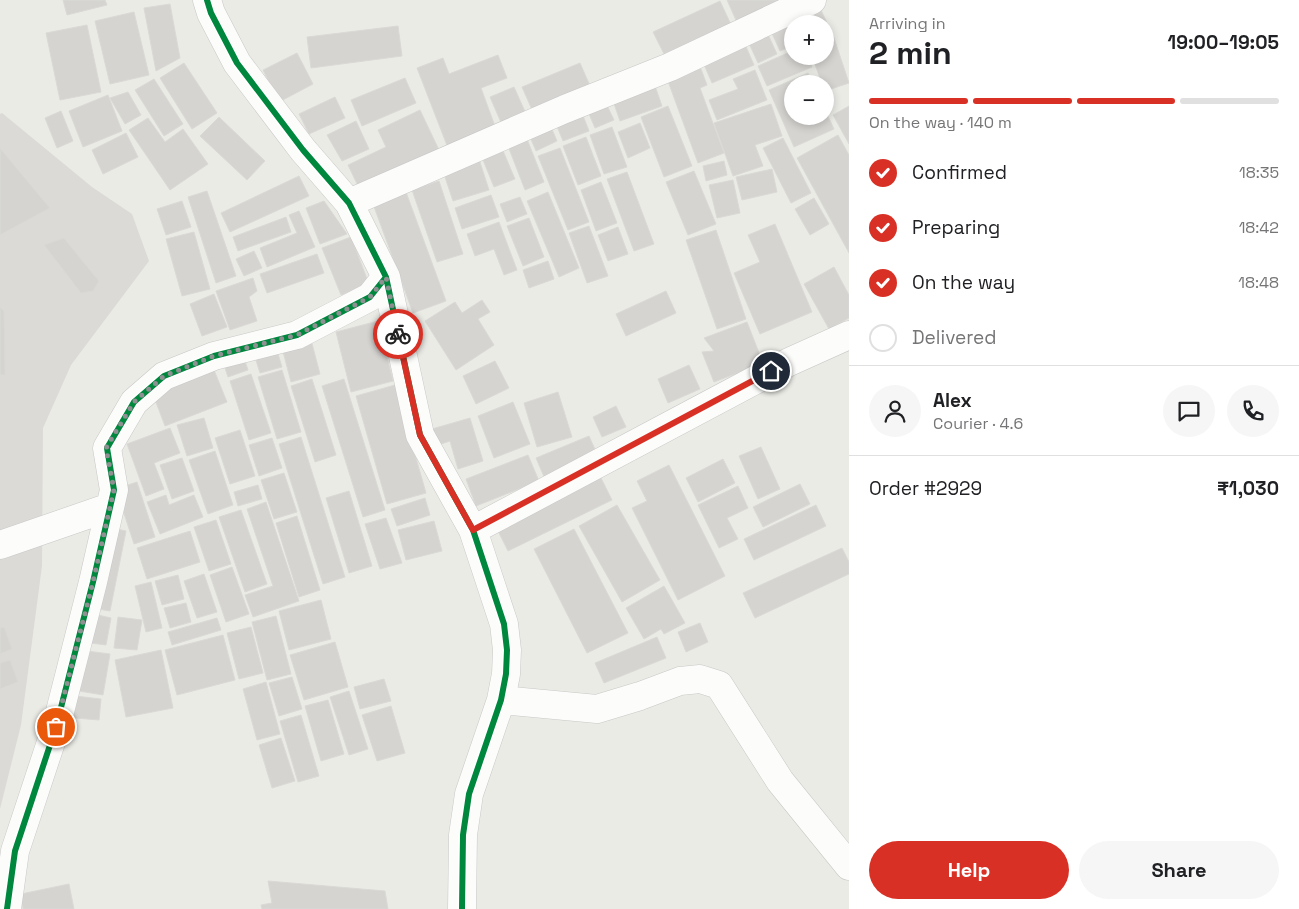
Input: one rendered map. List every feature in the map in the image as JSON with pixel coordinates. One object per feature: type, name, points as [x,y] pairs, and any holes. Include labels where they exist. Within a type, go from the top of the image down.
[{"type":"street","points":[[207,0],[211,13],[237,64],[303,150],[349,203],[386,277],[420,435],[473,530],[504,624],[507,650],[506,674],[501,700],[469,794],[463,835],[462,909]]},
{"type":"street","points":[[349,203],[564,109],[670,67],[812,0]]},
{"type":"street","points":[[7,909],[7,850],[56,727],[114,490],[106,448],[134,402],[164,376],[214,356],[297,335],[370,297],[386,277]]},
{"type":"street","points":[[473,530],[789,362],[849,335]]},
{"type":"street","points":[[0,545],[110,507]]},
{"type":"street","points":[[501,700],[597,709],[680,681],[700,679],[719,685],[780,781],[849,866]]},
{"type":"shaded area","points":[[2,113],[92,187],[132,214],[149,261],[71,365],[43,428],[42,566],[21,725],[0,809],[0,114]]},
{"type":"building","points":[[63,0],[105,0],[107,5],[67,15]]},
{"type":"building","points":[[727,0],[797,0],[739,27]]},
{"type":"building","points":[[720,1],[733,29],[667,60],[653,32]]},
{"type":"building","points":[[170,4],[180,58],[156,71],[144,8]]},
{"type":"building","points":[[819,6],[823,15],[806,15]]},
{"type":"building","points":[[134,12],[149,75],[110,84],[95,21]]},
{"type":"building","points":[[784,22],[784,49],[780,51],[770,29]]},
{"type":"building","points":[[87,25],[101,92],[60,100],[46,33]]},
{"type":"building","points":[[398,26],[402,56],[311,68],[307,37]]},
{"type":"building","points":[[766,30],[777,54],[758,63],[747,39]]},
{"type":"building","points":[[834,38],[849,83],[834,88],[834,75],[819,75],[815,65],[834,65]]},
{"type":"building","points":[[744,42],[754,65],[712,83],[702,60]]},
{"type":"building","points":[[297,53],[313,84],[279,102],[263,70]]},
{"type":"building","points":[[498,55],[507,78],[481,88],[496,129],[448,148],[417,68],[443,58],[449,74]]},
{"type":"building","points":[[784,55],[784,65],[811,65],[812,67],[793,75],[784,75],[784,79],[767,86],[758,66]]},
{"type":"building","points":[[698,61],[707,85],[700,88],[724,153],[698,163],[665,73]]},
{"type":"building","points":[[184,63],[217,113],[192,129],[160,78]]},
{"type":"building","points":[[580,63],[591,88],[533,112],[522,87]]},
{"type":"building","points":[[755,70],[767,100],[717,120],[709,100],[738,89],[733,79]]},
{"type":"building","points":[[405,78],[416,103],[362,126],[351,100]]},
{"type":"building","points":[[154,79],[183,124],[164,136],[135,90]]},
{"type":"building","points":[[654,83],[662,106],[620,121],[612,98]]},
{"type":"building","points":[[784,83],[784,124],[769,90]]},
{"type":"building","points":[[514,87],[527,116],[503,127],[490,97]]},
{"type":"building","points":[[128,92],[141,115],[125,124],[110,98]]},
{"type":"building","points":[[108,95],[122,131],[83,147],[69,111]]},
{"type":"building","points":[[335,97],[345,118],[309,134],[299,114]]},
{"type":"building","points":[[604,99],[614,120],[595,128],[586,107]]},
{"type":"building","points":[[771,104],[782,136],[755,145],[763,166],[733,176],[714,123]]},
{"type":"building","points":[[668,106],[692,166],[664,177],[641,117]]},
{"type":"building","points":[[849,106],[849,144],[834,117],[834,114]]},
{"type":"building","points":[[580,108],[589,131],[563,141],[554,119]]},
{"type":"building","points":[[420,110],[440,152],[360,190],[348,165],[386,147],[378,130]]},
{"type":"building","points":[[61,111],[73,141],[57,148],[45,118]]},
{"type":"building","points":[[219,117],[265,161],[247,180],[200,136]]},
{"type":"building","points":[[148,118],[165,142],[183,129],[208,164],[170,190],[129,130]]},
{"type":"building","points":[[548,120],[557,141],[536,151],[527,130]]},
{"type":"building","points":[[356,121],[369,149],[342,161],[327,135]]},
{"type":"building","points":[[640,123],[650,148],[628,158],[618,132]]},
{"type":"building","points":[[784,125],[832,125],[834,129],[794,147]]},
{"type":"building","points":[[612,127],[627,167],[604,174],[590,135]]},
{"type":"building","points":[[126,133],[138,157],[103,174],[92,150]]},
{"type":"building","points":[[525,134],[544,182],[525,190],[506,141]]},
{"type":"building","points":[[838,135],[849,155],[849,253],[797,158]]},
{"type":"building","points":[[586,137],[601,176],[578,185],[563,146]]},
{"type":"building","points":[[783,138],[811,193],[791,203],[763,148]]},
{"type":"building","points":[[501,146],[515,179],[494,187],[481,155]]},
{"type":"building","points":[[0,148],[50,208],[0,235]]},
{"type":"building","points":[[560,148],[589,222],[568,230],[538,156]]},
{"type":"building","points":[[478,156],[489,190],[453,201],[442,168]]},
{"type":"building","points":[[724,161],[727,175],[706,181],[703,166]]},
{"type":"building","points":[[772,169],[777,192],[742,200],[736,177]]},
{"type":"building","points":[[694,171],[716,224],[688,235],[666,182]]},
{"type":"building","points":[[627,172],[654,244],[634,251],[607,179]]},
{"type":"building","points":[[299,176],[309,196],[230,232],[221,213]]},
{"type":"building","points":[[733,180],[740,213],[717,218],[709,185]]},
{"type":"building","points":[[439,181],[463,254],[437,262],[412,190]]},
{"type":"building","points":[[601,182],[617,223],[596,231],[581,190]]},
{"type":"building","points":[[207,191],[236,276],[216,283],[188,197]]},
{"type":"building","points":[[406,192],[446,301],[413,313],[373,204]]},
{"type":"building","points":[[548,192],[579,268],[559,277],[527,201]]},
{"type":"building","points":[[491,195],[499,217],[462,229],[455,208]]},
{"type":"building","points":[[520,197],[527,214],[507,222],[500,204]]},
{"type":"building","points":[[814,198],[829,224],[810,235],[795,209]]},
{"type":"building","points":[[182,201],[191,227],[166,235],[157,209]]},
{"type":"building","points":[[324,201],[347,234],[320,244],[306,208]]},
{"type":"building","points":[[299,211],[315,247],[267,267],[260,248],[297,233],[289,215]]},
{"type":"building","points":[[286,217],[291,232],[238,251],[233,237]]},
{"type":"building","points":[[529,218],[544,257],[523,266],[507,226]]},
{"type":"building","points":[[499,222],[517,270],[504,275],[494,249],[475,256],[467,234]]},
{"type":"building","points":[[775,224],[812,312],[760,334],[734,273],[760,262],[748,235]]},
{"type":"building","points":[[589,226],[608,276],[587,283],[569,233]]},
{"type":"building","points":[[618,227],[628,254],[608,261],[598,235]]},
{"type":"building","points":[[716,230],[746,319],[717,329],[686,240]]},
{"type":"building","points":[[194,232],[210,289],[182,296],[166,239]]},
{"type":"building","points":[[351,237],[369,284],[341,295],[322,248]]},
{"type":"building","points":[[64,238],[99,281],[93,291],[81,293],[44,245]]},
{"type":"building","points":[[254,251],[262,268],[244,276],[236,259]]},
{"type":"building","points":[[317,254],[324,273],[267,293],[260,274]]},
{"type":"building","points":[[548,261],[554,279],[529,288],[523,270]]},
{"type":"building","points":[[834,267],[849,295],[849,318],[829,329],[804,284]]},
{"type":"building","points":[[253,278],[257,291],[249,297],[257,321],[230,330],[216,291]]},
{"type":"building","points":[[666,291],[676,313],[626,336],[616,314]]},
{"type":"building","points":[[214,294],[227,327],[202,336],[190,304]]},
{"type":"building","points":[[482,300],[490,312],[478,319],[494,345],[456,370],[425,321],[455,302],[462,313]]},
{"type":"building","points":[[0,307],[4,311],[5,375],[0,375]]},
{"type":"building","points":[[378,321],[393,381],[351,392],[336,332]]},
{"type":"building","points":[[747,322],[763,363],[714,382],[702,352],[714,351],[704,338]]},
{"type":"building","points":[[310,336],[320,374],[291,382],[281,344]]},
{"type":"building","points":[[275,344],[282,367],[260,373],[253,351]]},
{"type":"building","points":[[242,352],[248,370],[228,377],[222,359]]},
{"type":"building","points":[[495,361],[509,388],[476,404],[463,376]]},
{"type":"building","points":[[212,365],[227,402],[165,426],[151,389]]},
{"type":"building","points":[[689,365],[700,389],[668,403],[658,379]]},
{"type":"building","points":[[282,370],[301,432],[277,439],[258,377]]},
{"type":"building","points":[[251,374],[271,433],[249,440],[230,381]]},
{"type":"building","points":[[312,379],[336,455],[315,462],[291,386]]},
{"type":"building","points":[[344,379],[385,510],[363,517],[322,386]]},
{"type":"building","points":[[395,385],[426,493],[387,504],[356,396]]},
{"type":"building","points":[[558,392],[572,437],[537,447],[524,403]]},
{"type":"building","points":[[513,402],[530,444],[494,458],[478,416]]},
{"type":"building","points":[[616,406],[626,427],[602,437],[593,417]]},
{"type":"building","points":[[204,418],[213,448],[187,456],[177,425]]},
{"type":"building","points":[[470,418],[483,461],[458,469],[450,441],[438,445],[432,429]]},
{"type":"building","points":[[170,428],[180,453],[154,463],[164,489],[146,496],[127,444]]},
{"type":"building","points":[[240,430],[255,476],[230,484],[215,438]]},
{"type":"building","points":[[589,436],[598,456],[545,479],[536,458]]},
{"type":"building","points":[[301,437],[345,577],[323,584],[279,444]]},
{"type":"building","points":[[272,438],[282,468],[259,476],[249,445]]},
{"type":"building","points":[[761,447],[780,489],[758,499],[739,456]]},
{"type":"building","points":[[215,451],[233,505],[208,514],[189,460]]},
{"type":"building","points":[[528,455],[539,481],[476,506],[466,479]]},
{"type":"building","points":[[182,458],[194,491],[172,499],[160,465]]},
{"type":"building","points":[[723,459],[735,483],[698,502],[686,478]]},
{"type":"building","points":[[669,465],[725,576],[678,600],[632,508],[647,501],[637,481]]},
{"type":"building","points":[[284,473],[297,512],[274,519],[261,480]]},
{"type":"building","points":[[600,476],[612,500],[508,551],[496,527]]},
{"type":"building","points":[[137,482],[155,537],[134,544],[116,489]]},
{"type":"building","points":[[800,484],[810,504],[763,527],[753,507]]},
{"type":"building","points":[[258,485],[262,499],[238,506],[234,492]]},
{"type":"building","points":[[738,486],[748,508],[727,518],[738,539],[719,548],[698,505]]},
{"type":"building","points":[[349,491],[372,566],[349,573],[326,498]]},
{"type":"building","points":[[166,495],[169,505],[194,495],[203,517],[160,534],[147,502]]},
{"type":"building","points":[[425,498],[430,515],[397,526],[391,509]]},
{"type":"building","points":[[266,502],[299,601],[253,617],[245,595],[273,586],[247,509]]},
{"type":"building","points":[[617,505],[660,580],[622,602],[579,526]]},
{"type":"building","points":[[816,505],[826,526],[754,560],[744,539]]},
{"type":"building","points":[[241,510],[267,584],[245,592],[219,517]]},
{"type":"building","points":[[297,516],[320,590],[299,597],[276,523]]},
{"type":"building","points":[[386,518],[402,563],[380,569],[365,524]]},
{"type":"building","points":[[216,520],[231,564],[209,571],[194,527]]},
{"type":"building","points":[[434,521],[442,551],[406,560],[398,530]]},
{"type":"building","points":[[108,527],[126,531],[110,611],[92,608]]},
{"type":"building","points":[[574,529],[628,633],[587,653],[534,549]]},
{"type":"building","points":[[190,531],[200,562],[147,579],[137,548]]},
{"type":"building","points":[[842,548],[849,562],[849,574],[755,618],[743,593]]},
{"type":"building","points":[[232,567],[249,614],[226,622],[210,575]]},
{"type":"building","points":[[204,574],[217,612],[197,618],[184,581]]},
{"type":"building","points":[[178,575],[184,599],[162,605],[155,581]]},
{"type":"building","points":[[151,582],[162,628],[146,632],[135,586]]},
{"type":"building","points":[[664,586],[685,623],[664,634],[661,629],[644,639],[626,608]]},
{"type":"building","points":[[321,600],[331,639],[289,650],[279,611]]},
{"type":"building","points":[[186,603],[191,622],[170,628],[164,608]]},
{"type":"building","points":[[89,613],[111,618],[106,645],[83,642]]},
{"type":"building","points":[[276,616],[291,674],[267,680],[252,622]]},
{"type":"building","points":[[118,617],[142,620],[137,650],[114,648]]},
{"type":"building","points":[[217,618],[221,630],[172,645],[168,632]]},
{"type":"building","points":[[700,623],[708,642],[686,652],[678,632]]},
{"type":"building","points":[[4,627],[12,649],[0,654],[0,628]]},
{"type":"building","points":[[251,627],[263,673],[239,679],[227,633]]},
{"type":"building","points":[[223,635],[235,680],[177,695],[165,650]]},
{"type":"building","points":[[657,637],[666,658],[604,683],[595,663]]},
{"type":"building","points":[[335,642],[348,687],[304,700],[290,655]]},
{"type":"building","points":[[79,650],[110,654],[103,695],[73,690]]},
{"type":"building","points":[[161,650],[173,708],[126,717],[115,660]]},
{"type":"building","points":[[10,660],[18,682],[0,689],[0,663]]},
{"type":"building","points":[[292,677],[302,709],[279,716],[269,683]]},
{"type":"building","points":[[384,679],[391,701],[360,709],[354,687]]},
{"type":"building","points":[[266,682],[280,734],[257,740],[243,689]]},
{"type":"building","points":[[349,691],[368,749],[349,755],[330,697]]},
{"type":"building","points":[[66,695],[101,699],[99,720],[63,717]]},
{"type":"building","points":[[328,700],[344,754],[321,761],[305,706]]},
{"type":"building","points":[[391,706],[405,753],[377,761],[362,715]]},
{"type":"building","points":[[301,715],[319,776],[298,782],[280,721]]},
{"type":"building","points":[[281,738],[295,781],[272,788],[259,745]]},
{"type":"building","points":[[268,881],[385,891],[388,909],[262,909],[261,905],[272,903]]},
{"type":"building","points":[[69,884],[74,909],[23,909],[21,894]]},
{"type":"cycle path","points":[[7,909],[15,851],[56,727],[114,490],[107,448],[134,402],[164,376],[214,356],[297,335],[370,297],[386,277],[349,203],[303,150],[237,63],[211,13],[207,0]]},
{"type":"cycle path","points":[[386,277],[420,435],[473,530],[504,624],[507,650],[506,674],[501,700],[469,794],[463,835],[462,909]]},
{"type":"way so far","points":[[56,727],[114,490],[106,448],[134,402],[164,376],[214,356],[297,335],[370,297],[386,277],[398,334]]},
{"type":"route","points":[[398,334],[420,435],[473,530],[771,371]]}]
